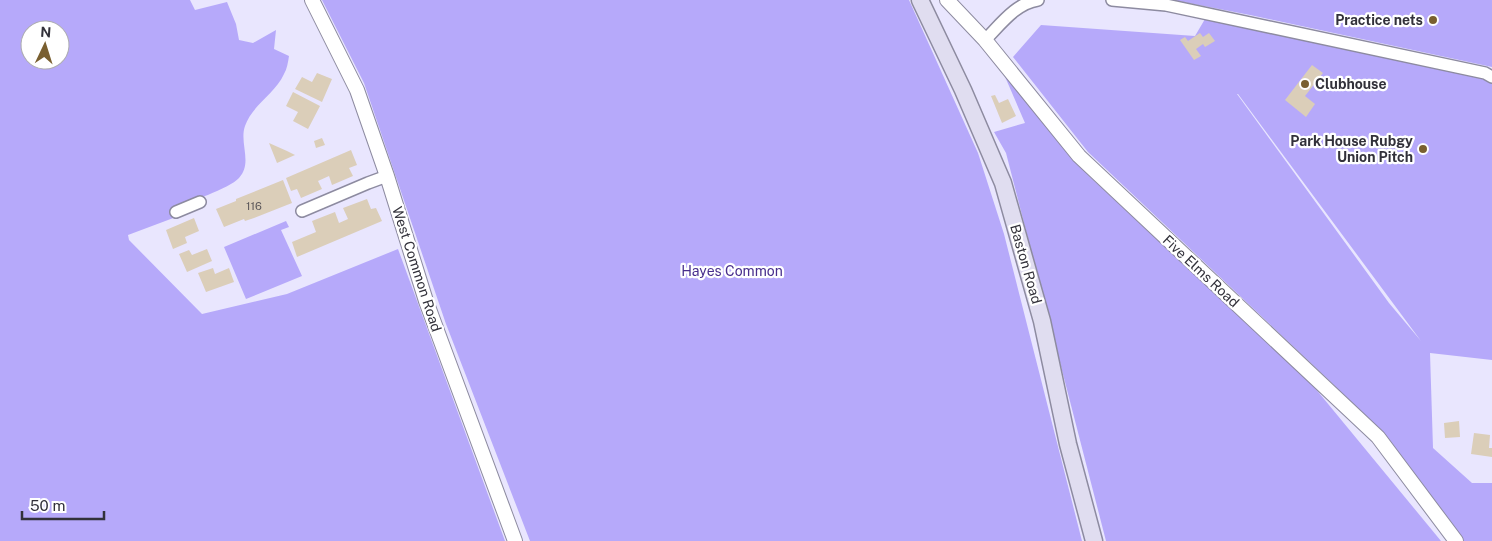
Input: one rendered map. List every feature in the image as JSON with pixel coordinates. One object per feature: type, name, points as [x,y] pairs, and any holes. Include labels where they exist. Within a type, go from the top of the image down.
[{"type":"main road","name":"Baston Road","points":[[920,0],[1002,183],[1042,321],[1068,444],[1094,541]]},
{"type":"street","name":"West Common Road","points":[[312,0],[357,90],[387,176],[426,300],[515,541]]},
{"type":"street","name":"Five Elms Road","points":[[947,0],[985,40],[1079,156],[1378,437],[1456,541]]},
{"type":"street","points":[[985,40],[1016,3],[1038,0]]},
{"type":"street","points":[[1112,0],[1166,5],[1485,73],[1492,77]]},
{"type":"street","points":[[302,211],[368,182],[387,176]]},
{"type":"street","points":[[176,212],[200,202]]},
{"type":"green space","points":[[0,0],[190,0],[195,10],[227,2],[236,24],[239,40],[253,43],[276,30],[274,49],[289,56],[286,70],[275,88],[248,119],[244,132],[245,166],[239,178],[218,191],[173,208],[176,217],[128,235],[129,240],[202,314],[287,294],[398,249],[505,541],[0,541]]},
{"type":"green space","name":"Hayes Common","points":[[322,0],[909,0],[978,153],[1004,234],[1082,541],[530,541],[446,324],[364,83]]},
{"type":"green space","points":[[1173,0],[1492,0],[1492,67],[1250,15]]},
{"type":"green space","points":[[1205,19],[1481,78],[1492,83],[1492,360],[1430,353],[1433,448],[1472,483],[1492,483],[1492,541],[1464,541],[1334,385],[1088,152],[1013,57],[1041,25],[1195,36]],"holes":[[[1238,94],[1421,341],[1389,303]]]},
{"type":"green space","points":[[1003,72],[1089,176],[1310,382],[1441,541],[1106,541],[1006,153],[994,132],[1025,123]]},
{"type":"green space","points":[[286,221],[289,227],[281,230],[302,276],[246,299],[224,247]]},
{"type":"building","points":[[1200,33],[1203,37],[1209,33],[1215,41],[1205,47],[1203,44],[1196,49],[1201,56],[1194,60],[1180,40],[1185,37],[1188,41]]},
{"type":"building","name":"Clubhouse","points":[[1312,65],[1323,73],[1305,96],[1315,104],[1306,117],[1285,100]]},
{"type":"building","points":[[317,73],[332,79],[322,102],[295,89],[302,77],[312,82]]},
{"type":"building","points":[[293,92],[320,106],[308,129],[293,121],[298,112],[286,106]]},
{"type":"building","points":[[995,95],[999,103],[1008,99],[1016,116],[1002,123],[991,96]]},
{"type":"building","points":[[322,138],[325,145],[316,148],[314,141]]},
{"type":"building","points":[[269,143],[287,151],[295,155],[277,163]]},
{"type":"building","points":[[351,150],[357,165],[349,168],[353,176],[332,185],[329,176],[318,181],[322,189],[301,198],[297,189],[291,191],[286,178]]},
{"type":"building","points":[[283,180],[292,203],[224,227],[216,209]]},
{"type":"building","points":[[367,199],[371,209],[376,208],[382,221],[297,257],[292,242],[316,232],[312,221],[335,212],[339,223],[348,219],[343,208]]},
{"type":"building","points":[[194,218],[199,231],[185,237],[187,243],[173,249],[166,230]]},
{"type":"building","points":[[207,249],[212,261],[187,272],[179,254],[189,250],[192,255]]},
{"type":"building","points":[[213,268],[215,274],[229,268],[234,282],[206,292],[198,273]]},
{"type":"building","points":[[1459,421],[1460,437],[1445,438],[1444,423]]},
{"type":"building","points":[[1474,433],[1490,435],[1489,448],[1492,448],[1492,457],[1471,454]]},
{"type":"place","name":"Practice nets","points":[[1433,20]]},
{"type":"place","name":"Clubhouse","points":[[1305,84]]},
{"type":"place","name":"Park House Rubgy Union Pitch","points":[[1423,149]]}]
